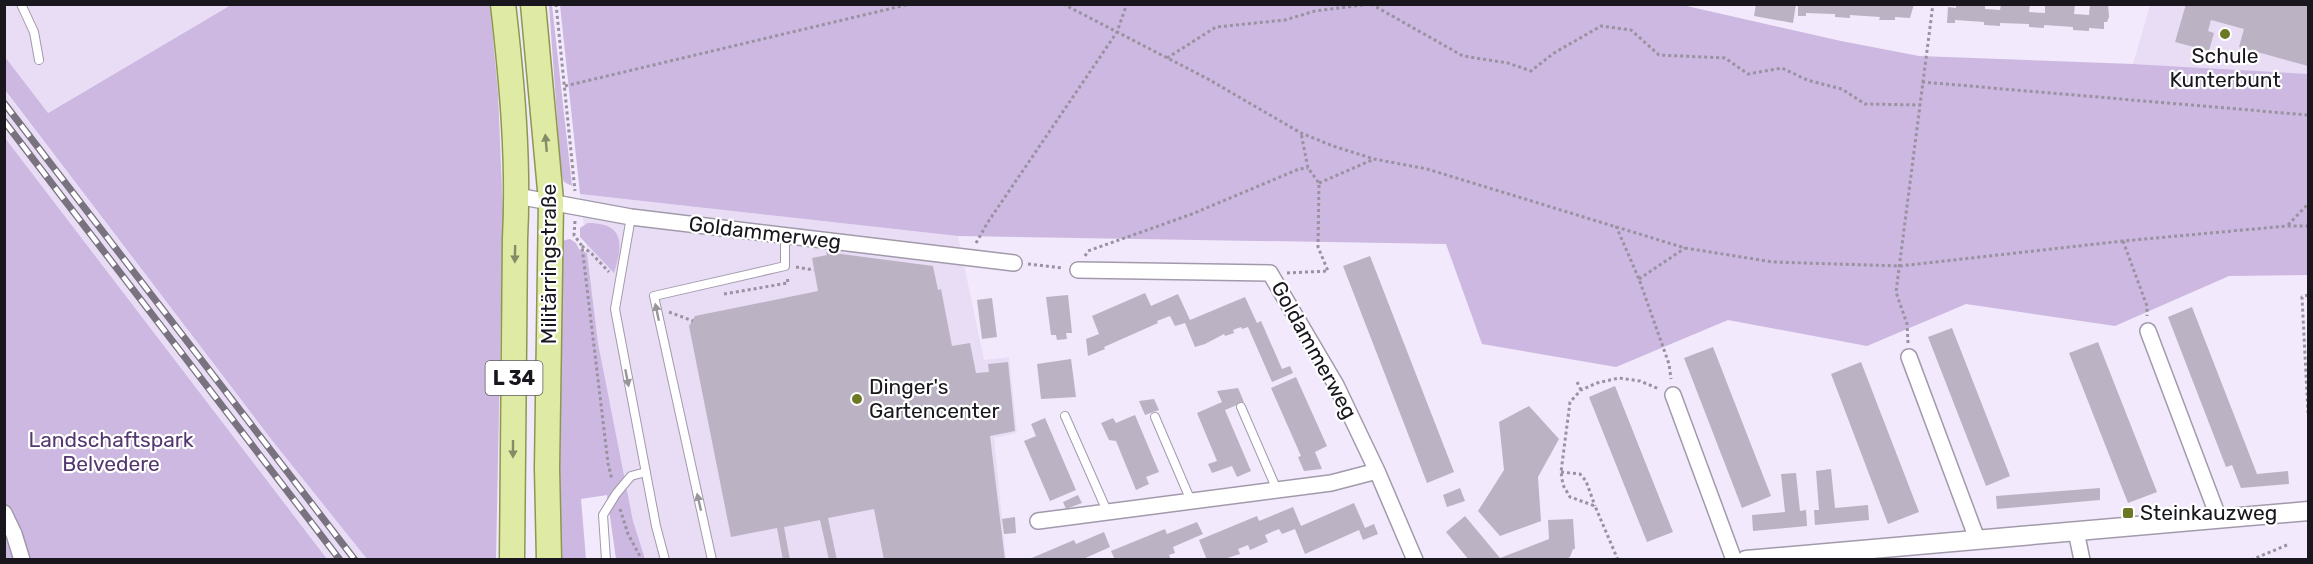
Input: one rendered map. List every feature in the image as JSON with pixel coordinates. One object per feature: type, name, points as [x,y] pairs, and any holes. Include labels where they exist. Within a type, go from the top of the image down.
[{"type":"main road","name":"Militärringstraße","points":[[503,4],[511,71],[517,196],[512,560]]},
{"type":"main road","name":"Militärringstraße","points":[[533,4],[551,201],[547,468],[549,560]]},
{"type":"street","name":"Goldammerweg","points":[[517,196],[631,217],[1014,263]]},
{"type":"street","name":"Goldammerweg","points":[[1078,270],[1270,273],[1336,385],[1377,471],[1415,560]]},
{"type":"street","points":[[2148,331],[2219,519]]},
{"type":"street","points":[[1909,357],[1977,539]]},
{"type":"street","points":[[1673,395],[1734,560]]},
{"type":"street","points":[[1038,521],[1331,483],[1377,471]]},
{"type":"street","points":[[1746,560],[2308,511]]},
{"type":"street","points":[[4,513],[14,534],[22,560]]},
{"type":"street","points":[[2076,531],[2082,560]]},
{"type":"lane","points":[[21,4],[34,32],[39,60]]},
{"type":"lane","points":[[631,217],[615,309],[665,560]]},
{"type":"lane","points":[[712,560],[654,296],[785,266],[785,237]]},
{"type":"lane","points":[[1241,407],[1277,490]]},
{"type":"lane","points":[[1065,416],[1107,511]]},
{"type":"lane","points":[[1155,417],[1191,501]]},
{"type":"lane","points":[[606,560],[603,515],[631,476],[646,472]]},
{"type":"path","points":[[556,4],[576,207],[574,236],[619,284]]},
{"type":"path","points":[[565,86],[910,4]]},
{"type":"path","points":[[1063,4],[1167,58],[1301,133],[1333,146],[1374,159],[1427,170],[1685,248],[1773,262],[1900,266],[2123,241],[2308,226]]},
{"type":"path","points":[[967,258],[988,222],[1117,32],[1125,9],[1124,4]]},
{"type":"path","points":[[1167,58],[1216,27],[1285,20],[1315,11],[1371,4],[1463,56],[1508,63],[1532,71],[1554,53],[1601,26],[1631,30],[1659,55],[1725,58],[1748,74],[1782,68],[1807,80],[1842,89],[1865,104],[1920,105]]},
{"type":"path","points":[[1909,357],[1907,324],[1896,292],[1933,4]]},
{"type":"path","points":[[1922,82],[2308,115]]},
{"type":"path","points":[[1270,273],[1328,271],[1318,247],[1319,183],[1308,168],[1301,133]]},
{"type":"path","points":[[1319,183],[1374,159]]},
{"type":"path","points":[[1014,263],[1078,270],[1088,251],[1192,214],[1299,169],[1308,168]]},
{"type":"path","points":[[2286,226],[2308,204]]},
{"type":"path","points":[[1616,226],[1639,279],[1669,364],[1673,395]]},
{"type":"path","points":[[2123,241],[2147,306],[2148,331]]},
{"type":"path","points":[[582,246],[608,463],[628,534],[642,560]]},
{"type":"path","points":[[1639,279],[1685,248]]},
{"type":"path","points":[[722,295],[788,283],[785,266],[814,270]]},
{"type":"path","points":[[2308,295],[2302,297],[2308,413]]},
{"type":"path","points":[[667,305],[668,312],[693,321]]},
{"type":"path","points":[[2304,337],[2308,335]]},
{"type":"path","points":[[1594,506],[1570,497],[1563,485],[1561,472],[1570,402],[1581,390],[1596,383],[1619,378],[1640,381],[1673,395]]},
{"type":"path","points":[[1577,382],[1581,390]]},
{"type":"path","points":[[1561,472],[1580,474],[1586,481],[1594,506],[1618,560]]},
{"type":"path","points":[[2251,560],[2287,545]]},
{"type":"shaded area","points":[[5,5],[231,5],[47,113],[5,57]]},
{"type":"shaded area","name":"Schule Kunterbunt","points":[[2150,5],[2308,5],[2308,74],[2133,64]]},
{"type":"shaded area","points":[[4,90],[271,439],[367,559],[327,559],[5,138]]},
{"type":"shaded area","points":[[580,194],[958,236],[984,360],[1009,357],[1017,433],[994,438],[1006,559],[645,559],[633,521],[598,343]]},
{"type":"green space","points":[[1678,4],[1919,56],[2133,64],[2308,74],[2308,275],[2229,276],[2115,326],[1966,304],[1867,346],[1728,320],[1616,367],[1482,344],[1446,244],[958,236],[580,194],[560,5]]},
{"type":"green space","points":[[231,5],[490,5],[498,93],[503,213],[496,559],[367,559],[271,439],[5,90],[5,57],[48,113]]},
{"type":"green space","points":[[549,5],[552,5],[572,186],[564,182],[561,173]]},
{"type":"green space","name":"Landschaftspark Belvedere","points":[[5,138],[327,559],[5,559]]},
{"type":"green space","points":[[588,223],[600,224],[615,231],[618,237],[619,253],[614,273],[580,237],[580,228]]},
{"type":"green space","points":[[570,239],[579,249],[587,253],[598,343],[633,521],[645,559],[616,559],[607,495],[581,499],[586,559],[559,559],[561,241]]},
{"type":"building","points":[[1756,4],[1796,4],[1793,23],[1754,16]]},
{"type":"building","points":[[1798,4],[1914,4],[1910,18],[1895,17],[1895,20],[1879,20],[1880,17],[1850,15],[1850,18],[1835,17],[1835,14],[1806,13],[1806,16],[1798,16]]},
{"type":"building","points":[[1956,4],[1985,4],[1985,9],[2000,10],[2001,4],[2030,4],[2029,12],[2045,13],[2045,4],[2075,4],[2074,14],[2089,15],[2090,4],[2108,4],[2109,17],[2107,22],[2104,22],[2104,29],[2089,28],[2089,31],[2073,30],[2073,27],[2044,25],[2044,28],[2029,27],[2029,24],[2000,23],[2000,26],[1984,25],[1984,22],[1955,20],[1955,23],[1947,23],[1948,7],[1956,8]]},
{"type":"building","points":[[2186,4],[2308,4],[2308,66],[2239,47],[2244,29],[2211,20],[2208,31],[2214,33],[2209,51],[2175,42]]},
{"type":"building","name":"Dinger's Gartencenter","points":[[826,252],[933,266],[938,290],[941,289],[952,346],[970,343],[976,373],[989,372],[988,364],[1008,362],[1015,431],[990,436],[1005,560],[884,560],[874,509],[828,518],[837,560],[829,560],[820,520],[784,527],[790,560],[783,560],[777,528],[731,537],[689,326],[695,316],[818,291],[812,258],[827,255]]},
{"type":"building","points":[[1370,256],[1454,472],[1427,483],[1343,266]]},
{"type":"building","points":[[1145,293],[1151,306],[1178,294],[1190,320],[1245,297],[1257,323],[1261,321],[1282,369],[1290,366],[1293,373],[1272,382],[1248,327],[1233,330],[1234,333],[1225,336],[1224,334],[1195,347],[1185,323],[1175,326],[1170,316],[1088,356],[1086,339],[1099,334],[1092,316]]},
{"type":"building","points":[[1068,295],[1072,333],[1066,333],[1067,339],[1057,340],[1056,335],[1051,335],[1046,297]]},
{"type":"building","points":[[992,298],[997,337],[982,339],[977,300]]},
{"type":"building","points":[[2192,307],[2257,474],[2288,471],[2289,484],[2241,488],[2232,465],[2226,467],[2168,317]]},
{"type":"building","points":[[1952,328],[2010,476],[1986,486],[1928,337]]},
{"type":"building","points":[[2098,342],[2157,492],[2128,503],[2069,353]]},
{"type":"building","points":[[1713,347],[1771,496],[1742,508],[1684,358]]},
{"type":"building","points":[[1071,359],[1076,397],[1041,399],[1037,364]]},
{"type":"building","points":[[1861,362],[1919,512],[1888,524],[1831,374]]},
{"type":"building","points":[[1296,377],[1327,446],[1315,452],[1322,469],[1304,471],[1298,457],[1301,456],[1271,388]]},
{"type":"building","points":[[1615,386],[1673,532],[1647,542],[1589,397]]},
{"type":"building","points":[[1238,388],[1244,402],[1225,410],[1251,471],[1237,477],[1232,466],[1212,473],[1208,464],[1217,461],[1197,413],[1222,402],[1217,391]]},
{"type":"building","points":[[1154,399],[1159,410],[1145,415],[1139,401]]},
{"type":"building","points":[[1529,406],[1559,439],[1538,477],[1541,521],[1500,536],[1478,511],[1504,470],[1499,422]]},
{"type":"building","points":[[1135,415],[1159,472],[1146,477],[1149,484],[1136,490],[1116,441],[1109,440],[1101,423],[1113,418],[1116,423]]},
{"type":"building","points":[[1045,418],[1076,490],[1050,501],[1024,441],[1036,436],[1031,424]]},
{"type":"building","points":[[1831,469],[1835,508],[1868,505],[1869,520],[1815,525],[1814,510],[1819,510],[1816,471]]},
{"type":"building","points":[[1796,473],[1800,511],[1806,510],[1807,526],[1753,531],[1752,515],[1785,512],[1781,474]]},
{"type":"building","points":[[1460,488],[1465,501],[1447,507],[1443,495]]},
{"type":"building","points":[[2100,488],[2100,500],[1997,509],[1996,496]]},
{"type":"building","points":[[1078,495],[1082,503],[1066,509],[1063,502]]},
{"type":"building","points":[[1354,503],[1365,528],[1374,524],[1378,534],[1363,540],[1359,530],[1305,554],[1295,529],[1282,534],[1279,529],[1265,535],[1268,542],[1250,550],[1248,545],[1238,549],[1240,554],[1221,560],[1207,560],[1199,540],[1257,516],[1259,521],[1293,507],[1301,526]]},
{"type":"building","points":[[1465,516],[1500,558],[1549,539],[1548,520],[1573,519],[1575,549],[1570,557],[1564,560],[1469,560],[1446,532]]},
{"type":"building","points":[[1015,517],[1016,533],[1004,534],[1002,519]]},
{"type":"building","points":[[1197,522],[1203,534],[1173,547],[1175,553],[1169,555],[1171,560],[1115,560],[1111,551],[1165,529],[1167,534]]},
{"type":"building","points":[[1104,532],[1110,547],[1081,560],[1027,560],[1074,540],[1076,544]]},
{"type":"railway","points":[[4,103],[355,560]]},
{"type":"railway","points":[[4,121],[340,560]]},
{"type":"place","name":"Schule Kunterbunt","points":[[2225,34]]},
{"type":"place","name":"Dinger's Gartencenter","points":[[857,399]]},
{"type":"place","name":"Steinkauzweg","points":[[2128,513]]}]
